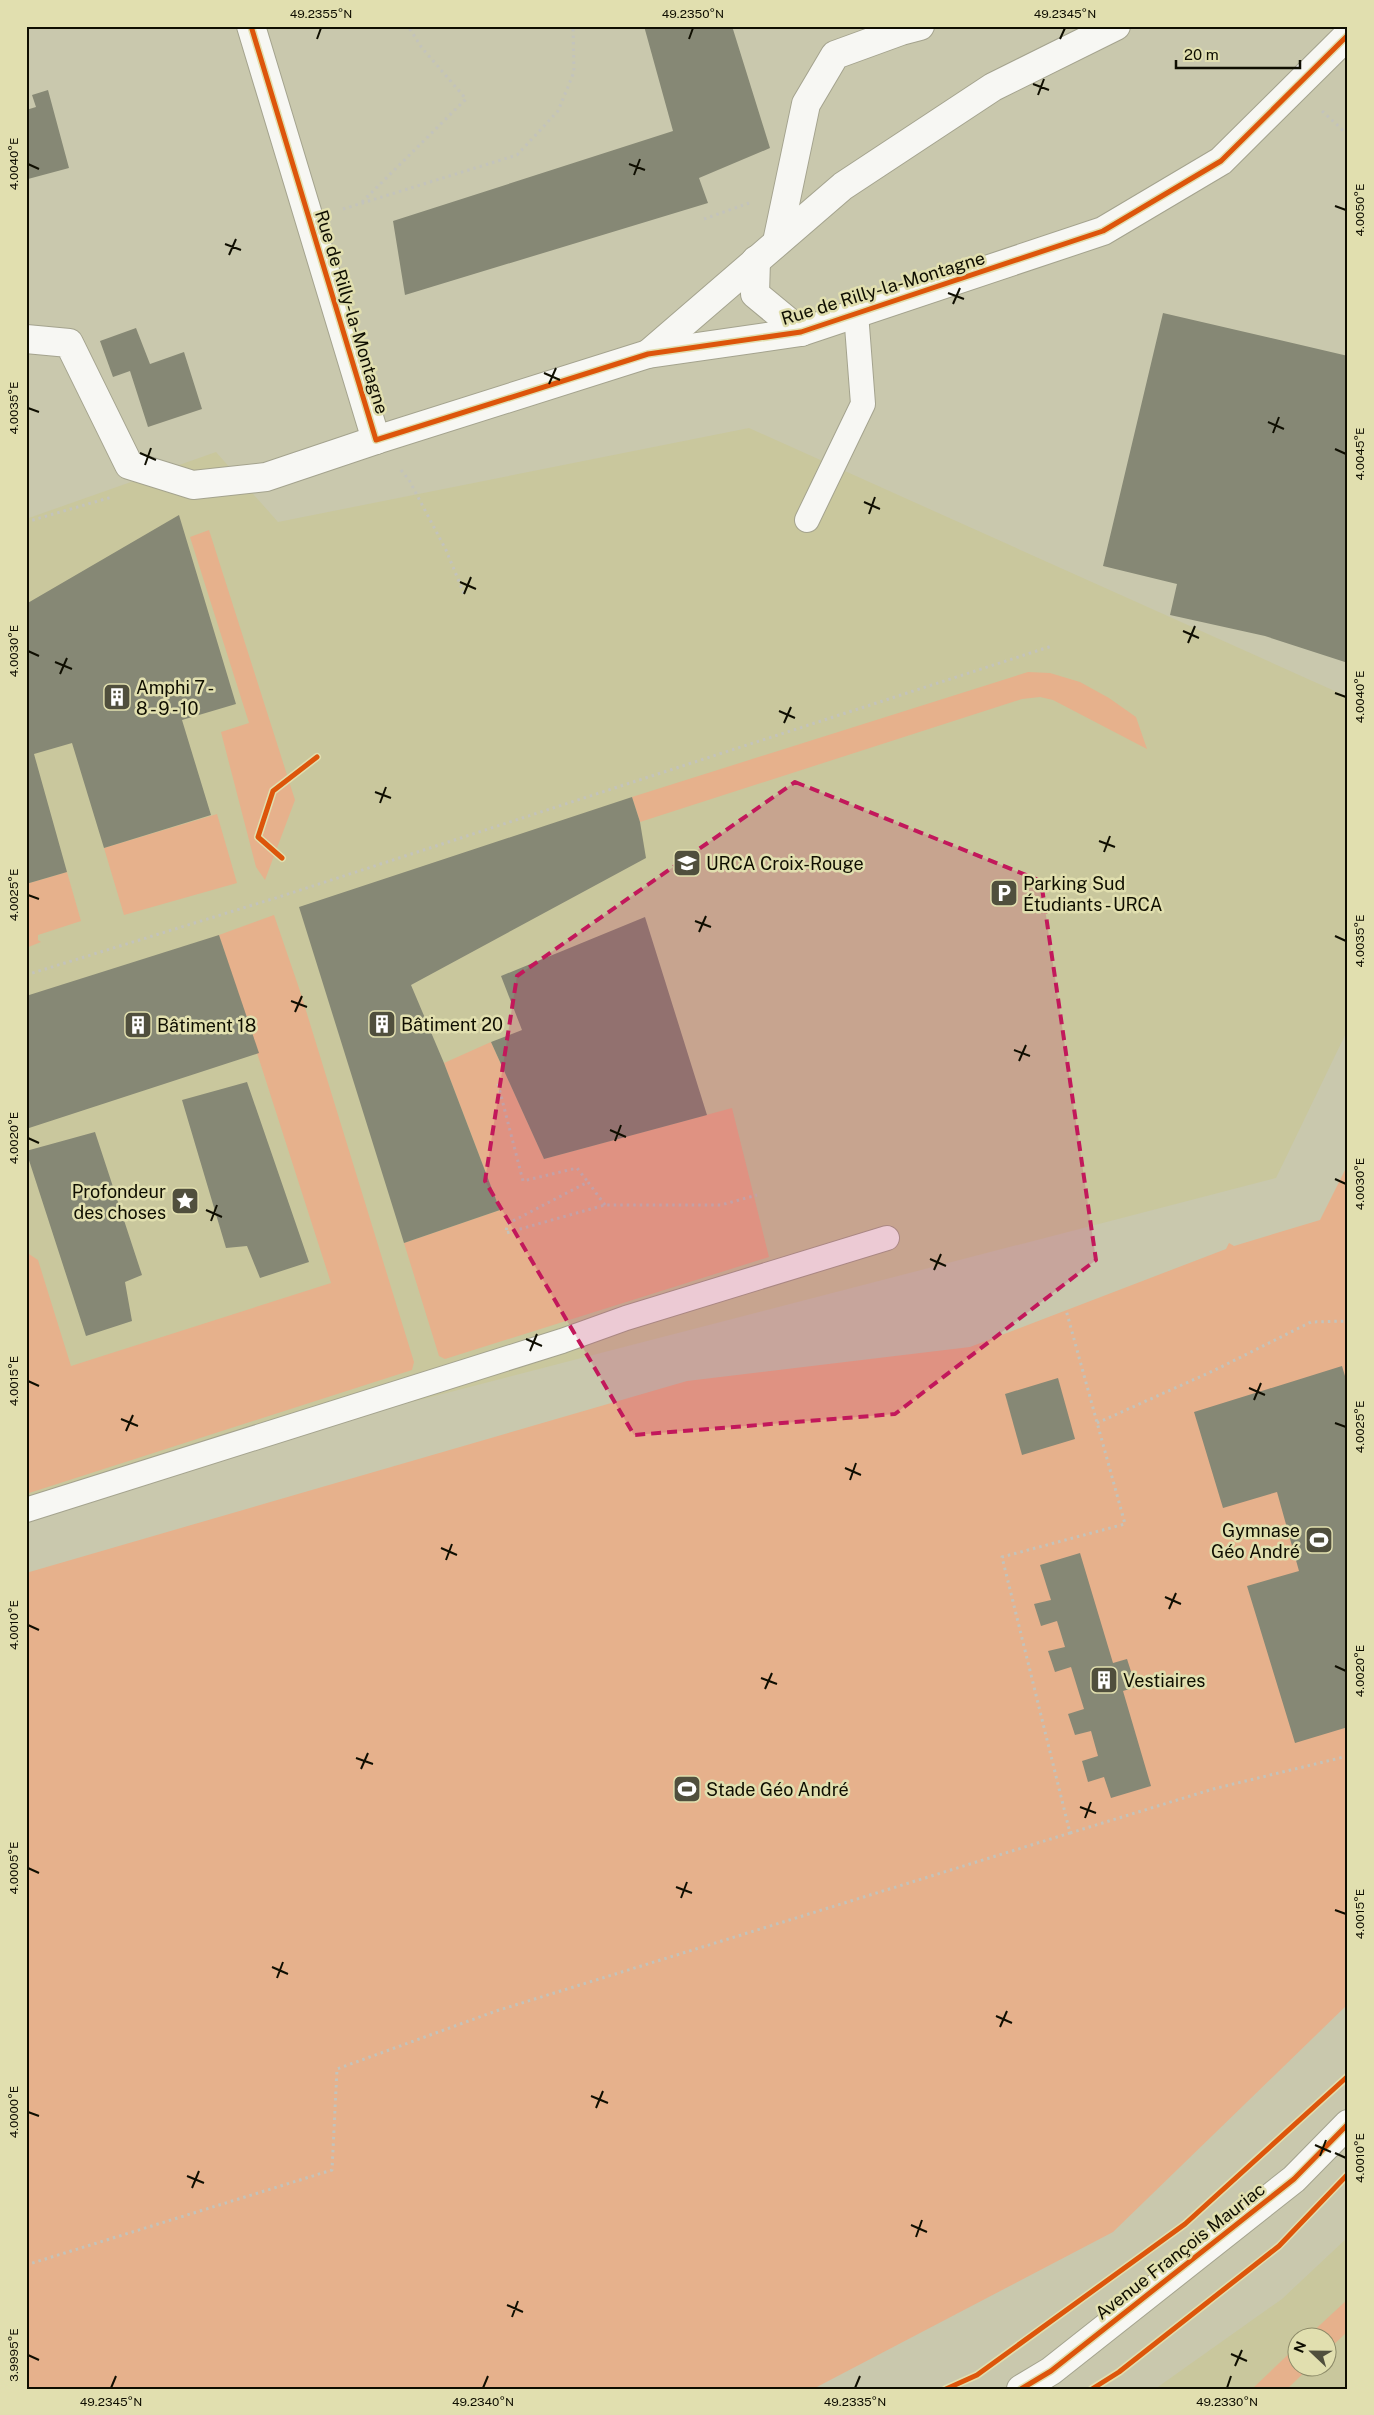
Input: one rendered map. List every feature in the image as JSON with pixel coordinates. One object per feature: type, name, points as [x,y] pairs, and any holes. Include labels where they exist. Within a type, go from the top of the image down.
[{"type":"street","name":"Rue de Rilly-la-Montagne","points":[[251,26],[376,440],[648,354],[801,332],[1103,231],[1222,161],[1348,35]]},
{"type":"street","points":[[777,242],[806,104],[835,55],[920,26]]},
{"type":"street","name":"Rue de Rilly-la-Montagne","points":[[648,354],[843,186],[993,87],[1116,26]]},
{"type":"street","name":"Rue de Rilly-la-Montagne","points":[[756,260],[755,294],[801,332]]},
{"type":"street","points":[[26,339],[68,342],[129,465],[193,485],[266,477],[376,440]]},
{"type":"street","name":"Avenue François Mauriac","points":[[1021,2389],[1050,2371],[1294,2179],[1348,2124]]},
{"type":"lane","points":[[807,520],[863,404],[856,313]]},
{"type":"lane","points":[[26,1510],[434,1382],[562,1341],[626,1318],[887,1238]]},
{"type":"path","points":[[361,203],[466,98],[422,48],[408,26]]},
{"type":"path","points":[[309,220],[517,155],[558,112],[574,72],[573,26]]},
{"type":"path","points":[[704,219],[787,190]]},
{"type":"path","points":[[408,480],[446,550],[465,596]]},
{"type":"path","points":[[26,975],[282,896],[1052,646]]},
{"type":"path","points":[[498,1084],[523,1181],[577,1168],[605,1205]]},
{"type":"path","points":[[588,1182],[507,1224],[506,1233],[605,1205],[721,1205],[757,1195]]},
{"type":"path","points":[[1066,1310],[1125,1524],[1002,1557],[1070,1833]]},
{"type":"path","points":[[1098,1423],[1213,1371],[1311,1322],[1348,1321]]},
{"type":"path","points":[[26,2265],[332,2170],[337,2069],[496,2011],[1070,1833],[1213,1789],[1348,1756]]},
{"type":"highlighted area","points":[[795,782],[1041,881],[1096,1260],[895,1414],[634,1435],[485,1181],[517,976]]},
{"type":"shaded area","name":"URCA Croix-Rouge","points":[[749,428],[1348,697],[1348,1029],[1276,1178],[26,1502],[26,519],[216,452],[278,522]]},
{"type":"shaded area","points":[[209,530],[295,800],[265,880],[256,867],[221,732],[249,723],[190,537]]},
{"type":"shaded area","points":[[1028,672],[1050,673],[1080,682],[1109,698],[1136,717],[1147,749],[1053,700],[1040,697],[1022,699],[640,822],[632,797]]},
{"type":"shaded area","points":[[217,814],[237,883],[124,915],[104,848]]},
{"type":"shaded area","points":[[67,872],[81,921],[38,935],[38,940],[41,942],[26,948],[26,884]]},
{"type":"shaded area","points":[[274,915],[300,991],[414,1362],[412,1370],[26,1494],[26,1252],[38,1260],[71,1366],[331,1283],[219,935]]},
{"type":"shaded area","points":[[491,1042],[544,1159],[732,1108],[769,1257],[445,1359],[439,1356],[404,1243],[500,1210],[444,1063]]},
{"type":"shaded area","name":"Stade Géo André","points":[[1348,1164],[1348,2004],[1113,2232],[813,2389],[26,2389],[26,1573],[687,1381],[970,1347],[1226,1249],[1229,1243],[1234,1246],[1320,1220]]},
{"type":"shaded area","points":[[1348,2237],[1348,2389],[1155,2389],[1282,2299]]},
{"type":"shaded area","points":[[1348,2299],[1348,2331],[1336,2342],[1336,2328],[1317,2328]]},
{"type":"shaded area","points":[[1286,2357],[1286,2378],[1299,2378],[1287,2389],[1252,2389]]},
{"type":"building","points":[[644,26],[732,26],[770,148],[699,178],[708,203],[405,295],[393,221],[673,131]]},
{"type":"building","points":[[48,90],[69,168],[28,179],[26,171],[26,110],[36,107],[32,95]]},
{"type":"building","points":[[1163,313],[1348,356],[1348,663],[1265,636],[1170,615],[1177,584],[1103,566]]},
{"type":"building","points":[[136,328],[150,364],[184,352],[202,409],[148,427],[130,371],[113,377],[100,341]]},
{"type":"building","name":"Amphi 7 - 8 - 9 - 10","points":[[179,515],[236,704],[182,720],[211,815],[104,848],[72,743],[34,754],[67,872],[26,884],[26,604]]},
{"type":"building","name":"Bâtiment 20","points":[[632,797],[640,822],[646,858],[411,985],[444,1063],[500,1210],[404,1243],[299,907]]},
{"type":"building","name":"Bâtiment 20","points":[[645,917],[707,1115],[544,1159],[491,1042],[522,1030],[501,976]]},
{"type":"building","name":"Bâtiment 18","points":[[219,935],[259,1053],[26,1129],[26,996]]},
{"type":"building","points":[[247,1082],[309,1262],[260,1278],[247,1246],[226,1248],[182,1100]]},
{"type":"building","points":[[95,1132],[142,1275],[125,1282],[132,1321],[86,1336],[26,1151]]},
{"type":"building","name":"Gymnase Géo André","points":[[1342,1366],[1348,1386],[1348,1727],[1295,1743],[1247,1586],[1299,1571],[1277,1492],[1223,1508],[1194,1412]]},
{"type":"building","points":[[1058,1378],[1075,1439],[1022,1455],[1005,1394]]},
{"type":"building","name":"Vestiaires","points":[[1080,1553],[1113,1663],[1127,1659],[1136,1687],[1123,1691],[1151,1786],[1111,1798],[1104,1777],[1088,1782],[1082,1761],[1098,1756],[1091,1731],[1075,1735],[1068,1714],[1084,1709],[1071,1667],[1055,1672],[1048,1651],[1065,1647],[1057,1621],[1041,1626],[1034,1604],[1051,1600],[1040,1565]]},
{"type":"cycle path","points":[[251,26],[376,440],[648,354],[801,332],[1103,231],[1221,161],[1348,35]]},
{"type":"cycle path","points":[[282,858],[258,837],[273,791],[317,757]]},
{"type":"cycle path","points":[[946,2389],[977,2375],[1185,2224],[1348,2076]]},
{"type":"cycle path","points":[[1021,2389],[1051,2371],[1294,2179],[1348,2124]]},
{"type":"cycle path","points":[[1092,2389],[1119,2372],[1279,2246],[1348,2174]]},
{"type":"place","name":"Amphi 7 - 8 - 9 - 10","points":[[117,697]]},
{"type":"place","name":"URCA Croix-Rouge","points":[[687,863]]},
{"type":"place","name":"Parking Sud Étudiants - URCA","points":[[1004,893]]},
{"type":"place","name":"Bâtiment 20","points":[[382,1024]]},
{"type":"place","name":"Bâtiment 18","points":[[138,1025]]},
{"type":"place","name":"Profondeur des choses","points":[[185,1201]]},
{"type":"place","name":"Gymnase Géo André","points":[[1319,1540]]},
{"type":"place","name":"Vestiaires","points":[[1104,1680]]},
{"type":"place","name":"Stade Géo André","points":[[687,1789]]}]
